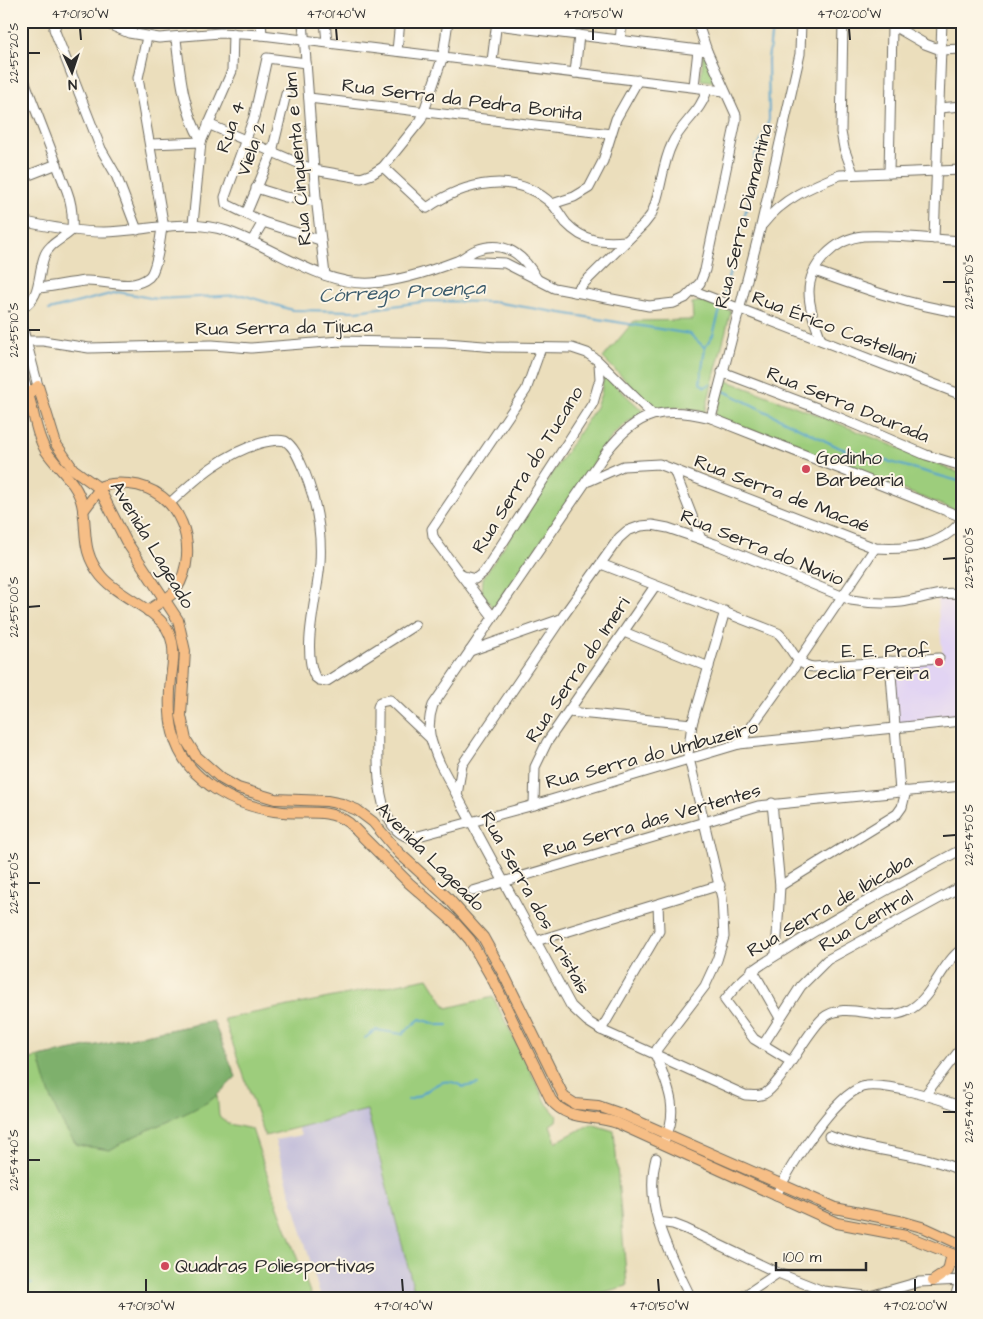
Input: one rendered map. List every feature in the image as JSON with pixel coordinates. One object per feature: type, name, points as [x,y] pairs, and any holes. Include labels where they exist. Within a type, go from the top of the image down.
[{"type":"main road","points":[[25,397],[38,386]]},
{"type":"main road","name":"Avenida Lageado","points":[[38,386],[47,421],[59,449],[73,469],[99,488],[126,541],[178,620],[184,644],[181,716],[186,740],[196,756],[216,775],[238,788],[275,799],[327,801],[342,804],[357,810],[374,822],[400,853],[447,897],[483,937],[504,975],[564,1097]]},
{"type":"main road","name":"Avenida Lageado","points":[[25,397],[43,445],[76,489],[83,511],[85,540],[101,575],[115,590],[163,622],[169,632],[172,644],[170,723],[177,748],[184,760],[202,780],[246,804],[273,811],[323,812],[348,823],[409,883],[455,923],[470,940],[486,965],[555,1106]]},
{"type":"main road","points":[[83,511],[99,488],[113,483],[136,485],[160,494],[170,503],[183,525],[188,549],[184,573],[174,592],[148,611]]},
{"type":"main road","points":[[620,1119],[574,1116],[555,1106],[564,1097],[575,1104],[605,1108],[620,1119],[665,1139],[781,1184],[834,1208],[925,1228],[962,1245]]},
{"type":"main road","points":[[665,1139],[776,1196],[837,1223],[906,1236],[962,1258]]},
{"type":"main road","points":[[933,1281],[948,1271],[952,1254]]},
{"type":"street","points":[[101,21],[115,28],[147,37],[176,38],[233,33],[262,34],[724,91]]},
{"type":"street","points":[[261,21],[262,34]]},
{"type":"street","name":"Rua Cinquenta e Um","points":[[303,21],[316,201],[325,275]]},
{"type":"street","points":[[324,21],[327,42]]},
{"type":"street","points":[[397,51],[400,21]]},
{"type":"street","points":[[208,124],[314,170],[362,178],[383,167],[416,127],[425,111],[444,56],[448,21]]},
{"type":"street","points":[[620,40],[622,21]]},
{"type":"street","points":[[458,260],[505,263],[554,288],[649,306],[674,303],[694,291],[700,283],[710,254],[736,121],[736,115],[703,50],[698,21]]},
{"type":"street","name":"Rua Serra Diamantina","points":[[711,418],[761,226],[800,54],[801,21]]},
{"type":"street","points":[[843,21],[841,132],[844,148],[853,173]]},
{"type":"street","points":[[934,239],[942,21]]},
{"type":"street","points":[[57,23],[54,29],[101,149],[116,175],[137,230]]},
{"type":"street","points":[[492,62],[497,23],[703,50]]},
{"type":"street","points":[[888,173],[888,24],[941,50],[962,49]]},
{"type":"street","points":[[193,224],[201,141],[232,71],[233,33]]},
{"type":"street","points":[[575,73],[579,35]]},
{"type":"street","points":[[39,288],[85,281],[123,285],[141,281],[150,276],[154,270],[163,228],[138,78],[147,37]]},
{"type":"street","points":[[176,38],[180,75],[188,108],[201,141]]},
{"type":"street","points":[[694,86],[703,50]]},
{"type":"street","name":"Rua 4","points":[[246,214],[226,204],[224,197],[254,117],[267,58],[306,63]]},
{"type":"street","points":[[21,72],[72,204],[72,230]]},
{"type":"street","points":[[552,204],[574,197],[589,188],[603,161],[616,119],[638,80]]},
{"type":"street","points":[[575,292],[651,215],[656,205],[672,143],[697,112],[705,98],[707,89]]},
{"type":"street","name":"Viela 2","points":[[246,214],[272,152],[286,94]]},
{"type":"street","name":"Rua Serra da Pedra Bonita","points":[[309,98],[611,134]]},
{"type":"street","points":[[939,108],[962,106]]},
{"type":"street","points":[[150,144],[201,141]]},
{"type":"street","points":[[21,178],[57,164]]},
{"type":"street","points":[[383,167],[427,208],[456,190],[482,183],[505,184],[525,189],[552,204],[566,223],[586,239],[602,243],[626,241]]},
{"type":"street","points":[[761,226],[770,214],[800,193],[840,175],[962,170]]},
{"type":"street","points":[[256,188],[285,197],[316,201]]},
{"type":"street","points":[[246,214],[262,222],[320,240]]},
{"type":"street","points":[[21,221],[72,230],[103,232],[193,224],[226,231],[252,241],[325,275],[355,282],[372,283],[400,278],[458,260],[487,246],[506,248],[518,254],[537,279]]},
{"type":"street","points":[[252,241],[262,222]]},
{"type":"street","points":[[21,310],[34,297],[39,288],[44,257],[48,249],[72,230]]},
{"type":"street","points":[[821,340],[810,306],[809,292],[819,262],[834,247],[862,236],[962,241]]},
{"type":"street","points":[[815,271],[896,300],[921,307],[962,313]]},
{"type":"street","name":"Rua Érico Castellani","points":[[694,291],[962,395]]},
{"type":"street","name":"Avenida Lageado","points":[[21,322],[28,341],[38,386]]},
{"type":"street","points":[[21,351],[28,341]]},
{"type":"street","name":"Rua Serra da Tijuca","points":[[28,341],[43,341],[89,348],[212,344],[251,348],[340,341],[572,348],[587,353],[599,362],[652,414]]},
{"type":"street","points":[[493,617],[466,583],[464,576],[437,543],[432,529],[526,390],[541,348]]},
{"type":"street","name":"Rua Serra do Tucano","points":[[464,576],[475,579],[484,572],[593,403],[600,379],[599,362]]},
{"type":"street","name":"Avenida Lageado","points":[[21,369],[25,397]]},
{"type":"street","name":"Rua Serra Dourada","points":[[722,372],[816,408],[926,455],[962,466]]},
{"type":"street","points":[[652,414],[679,412],[711,418],[962,518]]},
{"type":"street","name":"Rua Serra dos Cristais","points":[[652,414],[627,428],[608,450],[434,705],[429,721],[430,738],[446,776],[571,1006],[587,1021],[601,1030],[745,1095],[755,1096],[764,1094],[774,1085],[813,1028],[834,1012],[850,1010],[890,1015],[911,1009],[962,949]]},
{"type":"street","points":[[170,503],[197,478],[227,457],[261,444],[276,440],[285,441],[291,447],[304,471],[313,496],[318,523],[320,562],[310,635],[314,677],[327,681],[415,625]]},
{"type":"street","name":"Rua Serra de Macaé","points":[[586,482],[623,466],[659,464],[875,548],[892,549],[925,545],[943,538],[955,530],[962,518]]},
{"type":"street","points":[[674,470],[701,539]]},
{"type":"street","name":"Rua Serra do Navio","points":[[446,776],[462,765],[561,619],[619,538],[627,531],[641,526],[652,525],[668,528],[701,539],[841,596],[866,603],[882,604],[940,593],[962,594]]},
{"type":"street","points":[[739,744],[798,662],[875,548]]},
{"type":"street","points":[[601,564],[778,633],[791,647],[798,662],[814,667],[939,658]]},
{"type":"street","name":"Rua Serra do Imeri","points":[[534,805],[535,767],[547,742],[655,586]]},
{"type":"street","points":[[665,1139],[673,1106],[656,1056],[658,1045],[705,986],[717,960],[725,926],[720,885],[688,757],[692,724],[725,611]]},
{"type":"street","points":[[470,651],[561,619]]},
{"type":"street","points":[[624,632],[709,667]]},
{"type":"street","points":[[780,886],[897,814],[902,808],[903,792],[894,727],[890,661]]},
{"type":"street","points":[[430,738],[390,700],[380,702],[378,707],[380,788],[385,814],[397,831],[411,838],[472,822]]},
{"type":"street","points":[[569,712],[692,724]]},
{"type":"street","name":"Rua Serra do Umbuzeiro","points":[[472,822],[534,805],[688,757],[739,744],[962,721]]},
{"type":"street","points":[[754,724],[764,740]]},
{"type":"street","name":"Rua Serra do Navio","points":[[457,795],[462,765]]},
{"type":"street","name":"Rua Serra das Vertentes","points":[[473,891],[704,821],[772,803],[962,786]]},
{"type":"street","points":[[772,803],[780,886],[776,953]]},
{"type":"street","name":"Rua Serra de Ibicaba","points":[[790,1061],[763,1045],[744,1029],[725,1000],[738,982],[752,969],[776,953],[962,849]]},
{"type":"street","points":[[536,941],[720,885]]},
{"type":"street","name":"Rua Central","points":[[763,1045],[801,986],[827,960],[962,886]]},
{"type":"street","points":[[601,1030],[659,931],[658,904]]},
{"type":"street","points":[[752,969],[780,1018]]},
{"type":"street","points":[[925,1095],[962,1048]]},
{"type":"street","points":[[776,1196],[781,1184],[817,1130],[845,1097],[854,1090],[863,1087],[880,1086],[925,1095],[962,1107]]},
{"type":"street","points":[[829,1136],[864,1148],[930,1160],[962,1171]]},
{"type":"street","points":[[656,1158],[651,1187],[658,1222],[665,1243],[690,1298]]},
{"type":"street","points":[[658,1222],[674,1224],[686,1229],[778,1273],[823,1291],[864,1297],[905,1285],[961,1280],[955,1298]]},
{"type":"street","points":[[741,1298],[778,1273]]},
{"type":"shaded area","name":"E. E. Prof Ceclia Pereira","points":[[962,597],[962,717],[896,724],[890,664],[943,659],[937,599]]},
{"type":"shaded area","points":[[367,1109],[415,1294],[402,1298],[321,1298],[275,1140],[301,1135],[298,1128]]},
{"type":"green space","points":[[703,54],[706,54],[716,82],[701,80]]},
{"type":"green space","points":[[702,301],[731,311],[705,412],[680,407],[655,409],[603,358],[634,321],[693,320],[692,303]]},
{"type":"green space","points":[[604,375],[644,412],[629,421],[613,435],[494,610],[482,592],[483,578],[596,407],[601,394]]},
{"type":"green space","points":[[725,380],[813,413],[962,474],[962,513],[715,416]]},
{"type":"green space","points":[[428,978],[447,1008],[493,997],[547,1104],[557,1116],[556,1121],[550,1125],[556,1142],[591,1124],[614,1131],[627,1286],[582,1298],[402,1298],[415,1294],[367,1110],[265,1136],[224,1019]]},
{"type":"green space","points":[[213,1021],[236,1077],[217,1094],[219,1116],[229,1124],[252,1129],[277,1204],[312,1298],[21,1298],[21,1051],[30,1059]]},
{"type":"green space","points":[[213,1021],[236,1077],[218,1095],[210,1101],[110,1150],[77,1145],[63,1125],[53,1103],[39,1057]]},
{"type":"waterway","points":[[724,294],[750,195],[755,155],[769,120],[768,60],[773,21]]},
{"type":"waterway","name":"Córrego Proença","points":[[49,310],[118,292],[156,299],[243,295],[292,310],[357,311],[429,301],[494,302],[690,334],[705,348],[700,383],[705,387],[710,384]]},
{"type":"waterway","points":[[705,348],[713,335],[720,310]]},
{"type":"waterway","points":[[724,391],[840,448],[962,482]]},
{"type":"waterway","points":[[365,1038],[376,1030],[402,1034],[420,1019],[439,1025],[448,1025]]},
{"type":"waterway","points":[[408,1100],[423,1094],[440,1083],[454,1083],[463,1087],[478,1084]]},
{"type":"waterway","points":[[21,1285],[32,1284]]},
{"type":"place","name":"Godinho Barbearia","points":[[806,469]]},
{"type":"place","name":"E. E. Prof Ceclia Pereira","points":[[939,662]]},
{"type":"place","name":"Quadras Poliesportivas","points":[[165,1266]]}]
